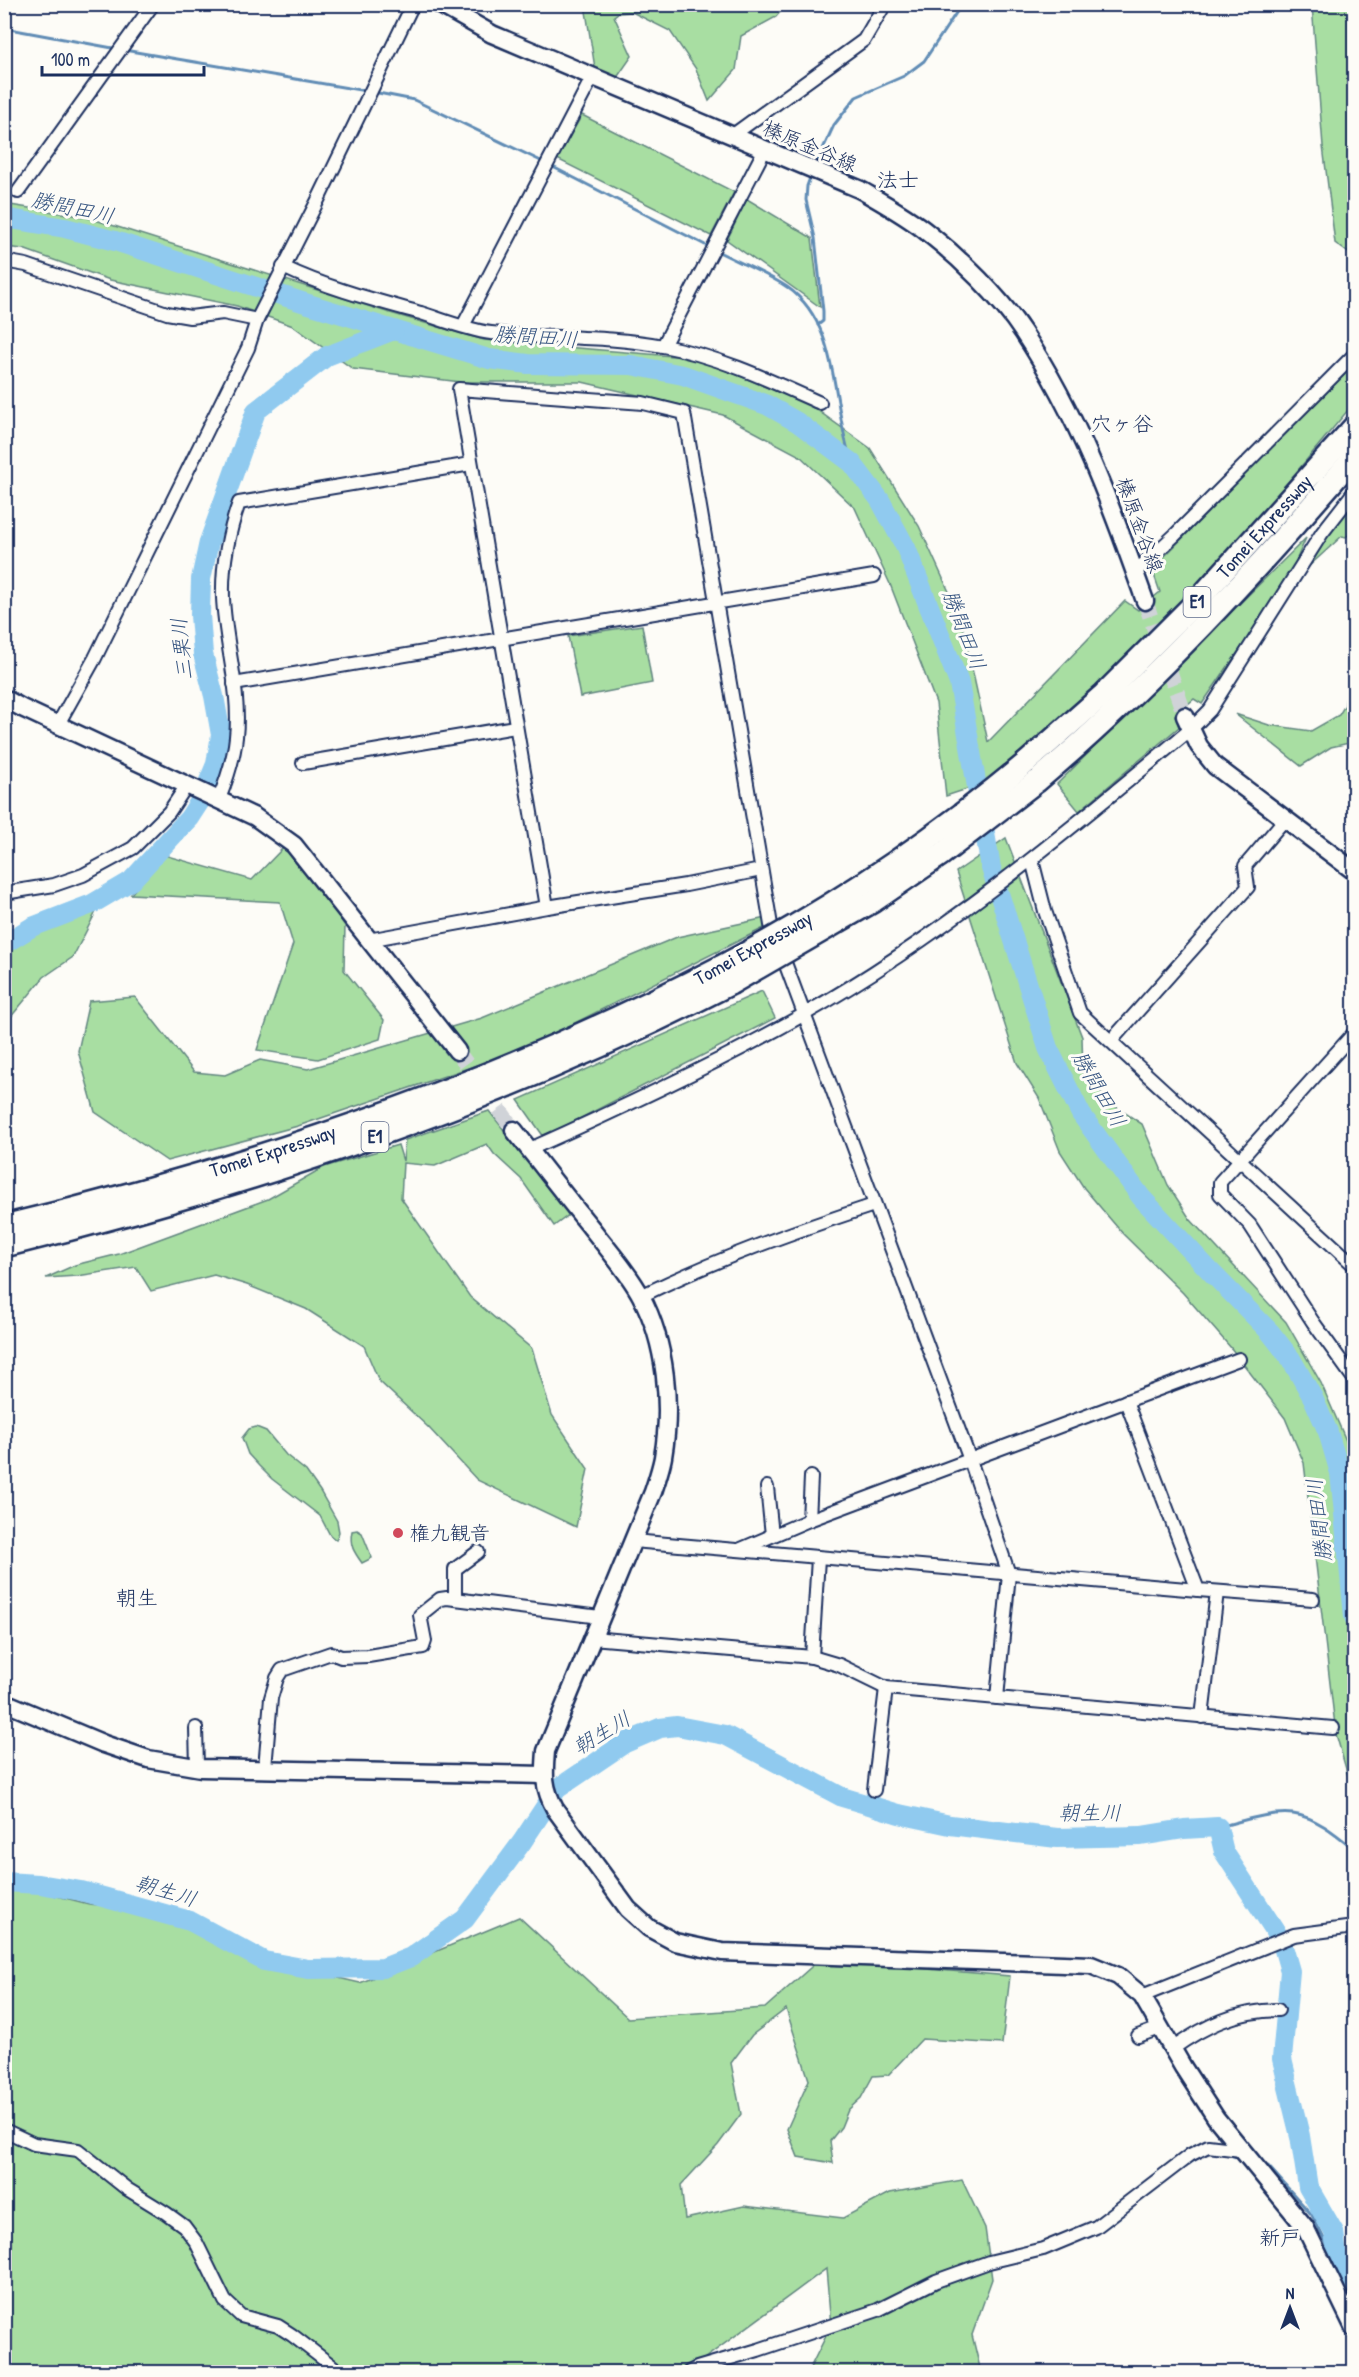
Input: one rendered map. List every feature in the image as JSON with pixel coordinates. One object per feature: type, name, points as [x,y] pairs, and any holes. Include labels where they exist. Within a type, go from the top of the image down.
[{"type":"highway","name":"Tomei Expressway","points":[[4,1226],[214,1169],[284,1148],[392,1110],[543,1051],[653,1002],[726,975],[872,902],[942,854],[1031,772],[1104,694],[1198,600],[1354,427]]},
{"type":"highway","name":"Tomei Expressway","points":[[1031,772],[1124,704],[1247,578],[1354,457]]},
{"type":"highway","name":"Tomei Expressway","points":[[4,1246],[195,1195],[405,1126],[521,1081],[662,1019],[726,975]]},
{"type":"street","points":[[18,192],[153,4]]},
{"type":"street","points":[[58,724],[95,658],[248,348],[259,317],[413,4]]},
{"type":"street","name":"榛原金谷線","points":[[439,4],[492,34],[859,189],[893,208],[928,232],[997,300],[1022,330],[1076,422],[1097,470],[1145,601]]},
{"type":"street","points":[[733,135],[864,40],[885,4]]},
{"type":"street","points":[[463,326],[593,76]]},
{"type":"street","points":[[663,346],[765,149]]},
{"type":"street","points":[[4,261],[26,265],[167,313],[190,317],[223,313],[259,317]]},
{"type":"street","points":[[282,270],[317,283],[487,332],[612,339],[663,346],[706,356],[758,374],[820,404]]},
{"type":"street","points":[[1135,572],[1175,535],[1354,355]]},
{"type":"street","points":[[547,907],[459,390],[643,403],[684,413],[771,925],[970,1460],[1009,1574],[997,1698]]},
{"type":"street","points":[[219,799],[229,772],[236,736],[234,684],[223,599],[225,550],[239,503],[471,464]]},
{"type":"street","points":[[530,1149],[717,1061],[804,1014],[912,946],[1032,860],[1188,722],[1210,710],[1322,533],[1354,492]]},
{"type":"street","points":[[234,684],[874,576]]},
{"type":"street","points":[[4,698],[255,817],[294,845],[457,1050]]},
{"type":"street","points":[[1188,722],[1199,746],[1215,766],[1354,871]]},
{"type":"street","points":[[303,763],[515,727]]},
{"type":"street","points":[[4,893],[54,885],[83,875],[133,848],[169,812],[187,785]]},
{"type":"street","points":[[1111,1041],[1248,886],[1245,866],[1286,819]]},
{"type":"street","points":[[1032,860],[1045,911],[1080,1013],[1354,1265]]},
{"type":"street","points":[[368,940],[761,870]]},
{"type":"street","points":[[1354,1033],[1220,1182],[1220,1194],[1250,1225],[1313,1322],[1354,1379]]},
{"type":"street","points":[[514,1130],[613,1256],[641,1296],[654,1327],[662,1356],[666,1427],[663,1457],[653,1492],[546,1751],[544,1775],[546,1792],[555,1809],[628,1909],[649,1928],[675,1942],[722,1952],[1091,1965],[1118,1976],[1142,1996],[1172,2049],[1216,2118],[1305,2227],[1354,2328]]},
{"type":"street","points":[[641,1296],[683,1275],[874,1205]]},
{"type":"street","points":[[740,1550],[771,1534],[1239,1359]]},
{"type":"street","points":[[1126,1401],[1198,1590]]},
{"type":"street","points":[[809,1520],[811,1477]]},
{"type":"street","points":[[767,1487],[771,1534]]},
{"type":"street","points":[[633,1541],[1217,1593],[1313,1599]]},
{"type":"street","points":[[455,1598],[455,1569],[478,1552]]},
{"type":"street","points":[[812,1658],[819,1558]]},
{"type":"street","points":[[1202,1717],[1217,1593]]},
{"type":"street","points":[[265,1768],[271,1698],[282,1670],[331,1653],[342,1657],[368,1656],[423,1647],[425,1641],[420,1615],[440,1599],[455,1598],[600,1617]]},
{"type":"street","points":[[592,1638],[812,1658],[839,1665],[886,1688],[1333,1728]]},
{"type":"street","points":[[874,1790],[886,1688]]},
{"type":"street","points":[[4,1702],[104,1744],[148,1759],[197,1767],[544,1775]]},
{"type":"street","points":[[196,1728],[197,1767]]},
{"type":"street","points":[[1142,1996],[1294,1935],[1354,1927]]},
{"type":"street","points":[[1172,2049],[1200,2029],[1221,2020],[1278,2010]]},
{"type":"street","points":[[1138,2036],[1160,2028]]},
{"type":"street","points":[[4,2130],[34,2144],[78,2150],[127,2189],[184,2226],[196,2242],[225,2301],[241,2316],[278,2326],[340,2373]]},
{"type":"street","points":[[689,2373],[697,2368],[878,2310],[936,2282],[988,2262],[1053,2244],[1096,2227],[1190,2155],[1209,2146],[1241,2150]]},
{"type":"green space","points":[[633,4],[786,5],[776,17],[741,36],[736,70],[709,101],[696,69],[670,31],[632,12],[618,13],[614,16],[632,56],[616,79],[595,68],[585,5],[625,5],[628,8]]},
{"type":"green space","points":[[1312,5],[1354,5],[1354,257],[1335,243],[1323,146]]},
{"type":"green space","points":[[582,115],[734,192],[711,236],[557,159]]},
{"type":"green space","points":[[747,199],[812,238],[820,307],[727,240]]},
{"type":"green space","points":[[4,204],[86,217],[387,312],[484,340],[696,358],[810,405],[870,448],[919,526],[961,618],[988,742],[1125,601],[1138,610],[1160,592],[1152,569],[1354,365],[1354,403],[1237,543],[1117,670],[994,780],[946,796],[936,703],[890,584],[855,508],[800,456],[723,415],[582,382],[461,382],[353,369],[293,326],[237,306],[110,280],[23,249],[5,247]]},
{"type":"green space","points":[[1354,499],[1354,530],[1346,537],[1342,536],[1307,568],[1323,538]]},
{"type":"green space","points":[[1306,538],[1287,581],[1202,704],[1194,699],[1175,715],[1179,727],[1079,811],[1057,784]]},
{"type":"green space","points":[[642,625],[652,683],[580,697],[568,636]]},
{"type":"green space","points":[[1354,670],[1354,742],[1331,747],[1301,766],[1235,714],[1269,725],[1311,731],[1339,715],[1345,705],[1348,676]]},
{"type":"green space","points":[[1006,838],[1082,1037],[1083,1074],[1113,1105],[1142,1124],[1168,1185],[1190,1219],[1286,1322],[1321,1383],[1354,1459],[1354,1797],[1336,1734],[1304,1463],[1285,1418],[1231,1348],[1183,1293],[1123,1234],[1084,1188],[1060,1151],[1039,1098],[1017,1063],[956,872]]},
{"type":"green space","points":[[286,845],[313,879],[345,926],[344,970],[384,1020],[380,1039],[318,1059],[257,1050],[293,944],[280,902],[131,894],[164,855],[252,880]]},
{"type":"green space","points":[[101,902],[73,957],[44,977],[5,1024],[5,942]]},
{"type":"green space","points":[[766,918],[766,927],[521,1050],[298,1126],[167,1161],[95,1112],[78,1051],[89,1001],[135,997],[194,1072],[225,1075],[260,1060],[308,1069],[482,1018],[677,937]]},
{"type":"green space","points":[[762,991],[775,1018],[544,1137],[518,1100]]},
{"type":"green space","points":[[489,1111],[570,1214],[554,1226],[521,1179],[494,1154],[487,1144],[435,1166],[403,1163],[401,1198],[470,1297],[532,1349],[552,1415],[588,1469],[576,1527],[477,1480],[429,1428],[379,1381],[364,1346],[306,1309],[247,1285],[214,1275],[151,1291],[136,1267],[46,1278],[75,1265],[119,1254],[268,1199],[324,1167],[398,1145],[403,1161],[405,1140]]},
{"type":"green space","points":[[256,1427],[266,1431],[286,1455],[306,1471],[337,1521],[339,1532],[336,1540],[330,1535],[320,1516],[272,1479],[248,1454],[242,1438],[249,1429]]},
{"type":"green space","points":[[357,1530],[362,1533],[372,1558],[362,1563],[352,1544],[352,1531]]},
{"type":"green space","points":[[5,1883],[89,1904],[168,1912],[238,1955],[360,1983],[519,1917],[628,2018],[765,2008],[819,1960],[1010,1976],[1002,2044],[922,2039],[888,2075],[873,2076],[861,2098],[848,2110],[841,2127],[830,2141],[833,2163],[798,2157],[787,2129],[809,2080],[786,2009],[752,2035],[731,2063],[741,2114],[718,2145],[681,2185],[685,2219],[744,2206],[843,2218],[890,2193],[962,2180],[985,2228],[992,2279],[972,2335],[981,2372],[808,2372],[831,2326],[826,2269],[686,2372],[5,2372]]},
{"type":"waterway","points":[[815,166],[834,125],[856,97],[904,76],[924,61],[962,4]]},
{"type":"waterway","points":[[4,28],[118,49]]},
{"type":"waterway","points":[[124,50],[366,91]]},
{"type":"waterway","points":[[373,92],[414,100],[543,162]]},
{"type":"waterway","points":[[549,165],[711,248]]},
{"type":"waterway","points":[[811,175],[806,200],[815,238],[823,311],[823,321],[818,325]]},
{"type":"waterway","name":"勝間田川","points":[[4,218],[65,228],[115,241],[302,302],[489,359],[528,364],[631,365],[683,375],[767,405],[797,422],[852,463],[880,500],[906,548],[959,683],[991,868],[1048,1048],[1081,1114],[1141,1197],[1270,1332],[1291,1359],[1313,1398],[1328,1432],[1340,1473],[1354,1617]]},
{"type":"waterway","points":[[717,251],[787,287],[804,303],[817,322],[832,368],[845,441],[852,463]]},
{"type":"waterway","name":"三栗川","points":[[4,944],[32,927],[92,904],[131,881],[189,818],[202,798],[216,764],[221,735],[203,654],[200,615],[201,579],[209,542],[256,411],[327,356],[394,330]]},
{"type":"waterway","name":"朝生川","points":[[4,1882],[39,1884],[81,1891],[190,1921],[264,1961],[308,1969],[383,1968],[411,1957],[465,1919],[522,1842],[557,1789],[625,1743],[660,1728],[677,1726],[725,1735],[842,1797],[899,1814],[950,1825],[1057,1838],[1141,1836],[1184,1829],[1218,1827],[1224,1852],[1276,1932]]},
{"type":"waterway","points":[[1218,1827],[1265,1815],[1293,1814],[1318,1823],[1354,1849]]},
{"type":"waterway","name":"朝生川","points":[[1284,1950],[1290,1971],[1282,2059],[1286,2076]]},
{"type":"waterway","name":"朝生川","points":[[1287,2083],[1300,2136],[1308,2187],[1334,2232],[1339,2269],[1354,2303]]},
{"type":"waterway","points":[[1179,2170],[1204,2154]]},
{"type":"waterway","points":[[1228,2154],[1236,2157]]},
{"type":"waterway","points":[[1268,2166],[1312,2215],[1339,2269]]},
{"type":"tunnel","points":[[1145,601],[1185,716]]},
{"type":"tunnel","points":[[457,1051],[514,1130]]},
{"type":"place","name":"権九観音","points":[[398,1533]]},
{"type":"district","name":"法士","points":[[898,180]]},
{"type":"district","name":"穴ヶ谷","points":[[1122,424]]},
{"type":"district","name":"朝生","points":[[137,1598]]},
{"type":"district","name":"新戸","points":[[1280,2238]]}]
